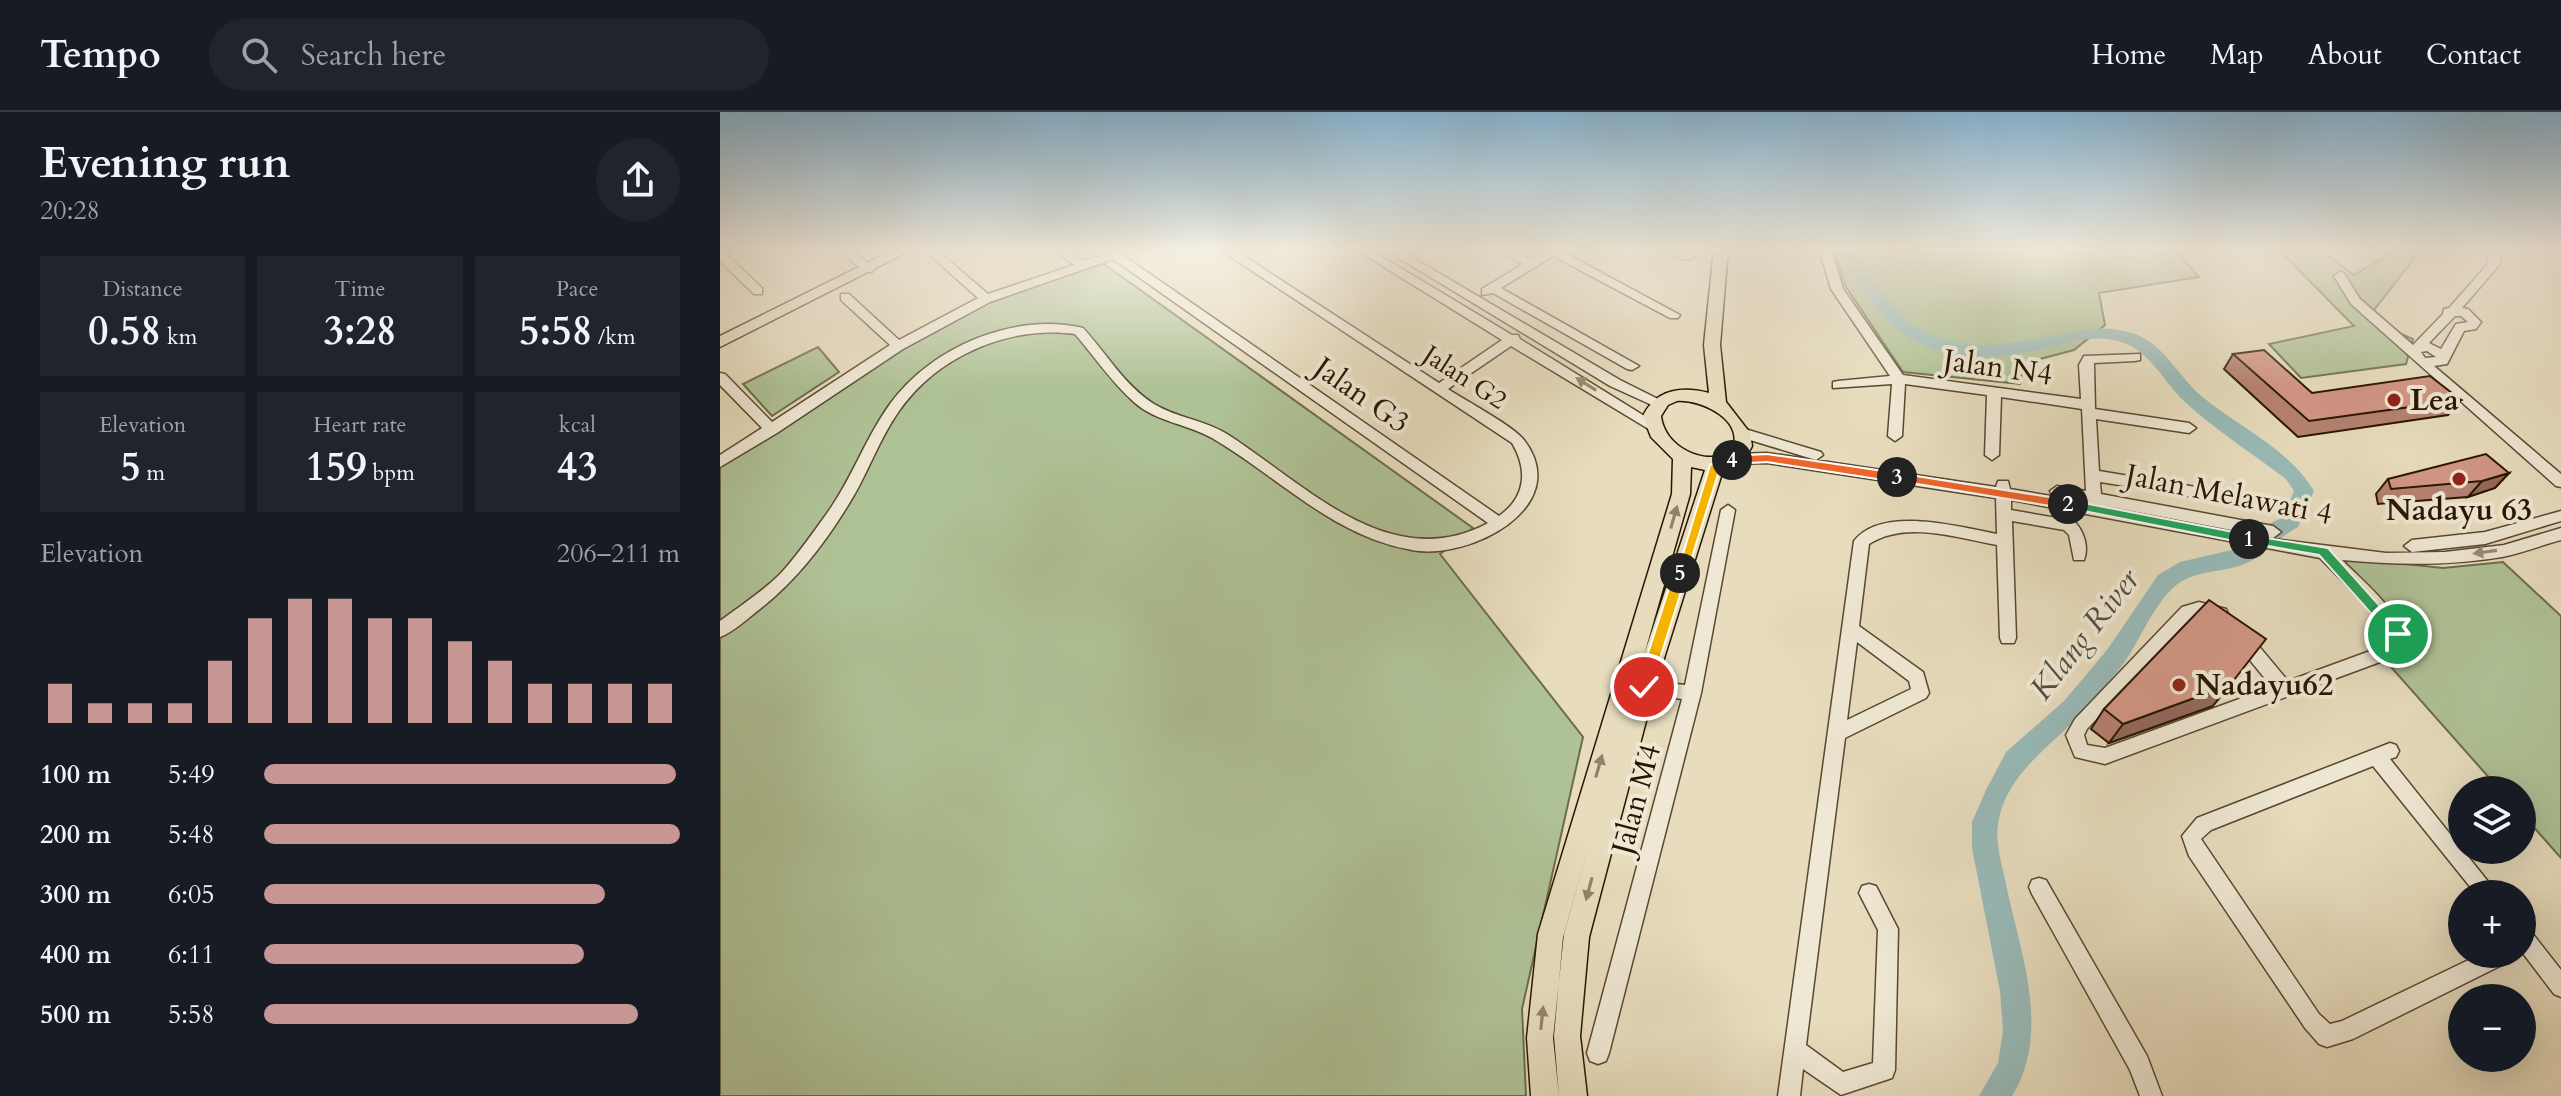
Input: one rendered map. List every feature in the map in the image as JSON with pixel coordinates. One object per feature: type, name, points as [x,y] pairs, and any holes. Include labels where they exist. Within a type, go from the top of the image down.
[{"type":"main road","points":[[720,331],[800,295]]},
{"type":"main road","points":[[720,342],[810,295]]},
{"type":"main road","points":[[1717,295],[1712,345],[1718,403]]},
{"type":"main road","points":[[1573,1096],[1567,1036],[1576,937],[1633,686],[1681,494],[1682,459],[1652,425],[1654,409],[1701,375],[1712,345]]},
{"type":"main road","points":[[1677,395],[1698,395],[1718,403],[1745,434],[1741,453],[1725,462],[1682,459]]},
{"type":"main road","points":[[1545,1096],[1540,1038],[1551,934],[1633,686],[1725,462]]},
{"type":"street","points":[[981,295],[986,299]]},
{"type":"street","points":[[720,462],[898,346],[998,295]]},
{"type":"street","name":"Jalan G3","points":[[1172,295],[1499,523]]},
{"type":"street","name":"Jalan G2","points":[[1295,295],[1517,440],[1528,457],[1530,480],[1518,509],[1499,523]]},
{"type":"street","points":[[1441,295],[1652,425]]},
{"type":"street","points":[[1467,295],[1615,383],[1659,403]]},
{"type":"street","points":[[1462,307],[1481,295]]},
{"type":"street","points":[[1505,295],[1632,366]]},
{"type":"street","points":[[1637,295],[1674,315]]},
{"type":"street","name":"Jalan N4","points":[[1841,295],[1899,379]]},
{"type":"street","points":[[2351,295],[2416,349],[2426,362],[2561,482]]},
{"type":"street","points":[[2416,349],[2467,295]]},
{"type":"street","points":[[845,297],[898,346]]},
{"type":"street","points":[[2463,299],[2474,322]]},
{"type":"street","points":[[2446,316],[2464,312],[2474,322]]},
{"type":"street","points":[[2446,316],[2460,327]]},
{"type":"street","points":[[2426,362],[2442,361],[2460,327],[2474,322]]},
{"type":"street","points":[[720,630],[785,577],[854,486],[903,396],[946,362],[985,342],[1024,329],[1065,327],[1079,331],[1140,401],[1220,436],[1310,501],[1362,529],[1409,546],[1435,547],[1458,544],[1499,523]]},
{"type":"street","points":[[1439,389],[1514,338]]},
{"type":"street","points":[[2416,349],[2435,350],[2443,356]]},
{"type":"street","points":[[2094,503],[2086,365],[2089,359],[2135,357]]},
{"type":"street","points":[[720,377],[772,430]]},
{"type":"street","points":[[1895,436],[1899,379]]},
{"type":"street","name":"Jalan N4","points":[[1838,385],[1899,379],[2189,428]]},
{"type":"street","points":[[1992,455],[1994,393]]},
{"type":"street","name":"Jalan Melawati 4","points":[[1745,434],[1811,454],[2277,538],[2424,546],[2485,538],[2561,516]]},
{"type":"street","name":"Jalan Melawati 4","points":[[1725,462],[1767,458],[2003,488]]},
{"type":"street","points":[[2091,475],[2214,495]]},
{"type":"street","points":[[2003,488],[2008,638]]},
{"type":"street","name":"Jalan M4","points":[[1598,1053],[1692,693],[1728,510]]},
{"type":"street","points":[[2004,514],[2069,525],[2076,533],[2079,556]]},
{"type":"street","points":[[1789,1096],[1862,541],[1874,529],[1905,525],[2005,541]]},
{"type":"street","name":"Jalan Melawati 4","points":[[2277,538],[2323,551],[2390,557],[2462,556],[2561,534]]},
{"type":"street","points":[[2283,688],[2223,616],[2199,608],[2188,612],[2081,724],[2075,735],[2076,744],[2091,756],[2105,756],[2401,647],[2401,641],[2387,620],[2323,551]]},
{"type":"street","points":[[1838,733],[1920,693],[1917,677],[1852,630]]},
{"type":"street","points":[[1633,686],[1692,693]]},
{"type":"street","points":[[2474,968],[2345,1031],[2327,1036],[2312,1021],[2213,877],[2191,836],[2204,824],[2383,754],[2478,880]]},
{"type":"street","points":[[2039,887],[2139,1064],[2151,1096]]},
{"type":"street","points":[[1794,1049],[1841,1090],[1884,1070],[1888,929],[1869,893]]},
{"type":"street","points":[[2536,956],[2561,987]]},
{"type":"green space","points":[[1001,295],[1147,295],[1473,528],[1440,554],[1583,737],[1522,1009],[1526,1096],[720,1096],[720,463],[902,344],[981,301]]},
{"type":"green space","points":[[1851,295],[2099,295],[2105,325],[2074,350],[2025,363],[2020,384],[1903,372]]},
{"type":"green space","points":[[2323,295],[2386,295],[2367,319],[2413,339],[2406,364],[2301,378],[2269,344],[2354,326]]},
{"type":"green space","points":[[818,347],[839,372],[772,416],[743,384]]},
{"type":"green space","points":[[2340,557],[2443,568],[2503,562],[2561,616],[2561,858],[2536,830],[2536,776],[2488,776],[2391,667],[2422,656],[2402,623]]},
{"type":"building","points":[[2264,350],[2312,393],[2430,376],[2461,400],[2309,421],[2233,354]]},
{"type":"building","points":[[2486,454],[2509,473],[2482,481],[2391,489],[2388,479]]},
{"type":"building","name":"Nadayu62","points":[[2209,600],[2266,639],[2230,685],[2123,724],[2104,709]]},
{"type":"waterway","name":"Klang River","points":[[1876,295],[1886,310],[1922,341],[1949,349],[1976,351],[2042,344],[2087,332],[2130,338],[2158,359],[2191,397],[2293,474],[2304,491],[2291,522],[2274,530],[2242,556],[2188,568],[2166,581],[2115,657],[2072,708],[2015,760],[1995,798],[1985,822],[1985,848],[2014,991],[2018,1031],[2012,1068],[1994,1096]]},
{"type":"place","name":"Lea","points":[[2394,400]]},
{"type":"place","name":"Nadayu 63","points":[[2459,479]]},
{"type":"place","name":"Nadayu62","points":[[2179,685]]},
{"type":"route","points":[[1644,687],[1715,465],[1734,459],[1767,458],[2003,493],[2323,551],[2377,607],[2398,634]]}]
